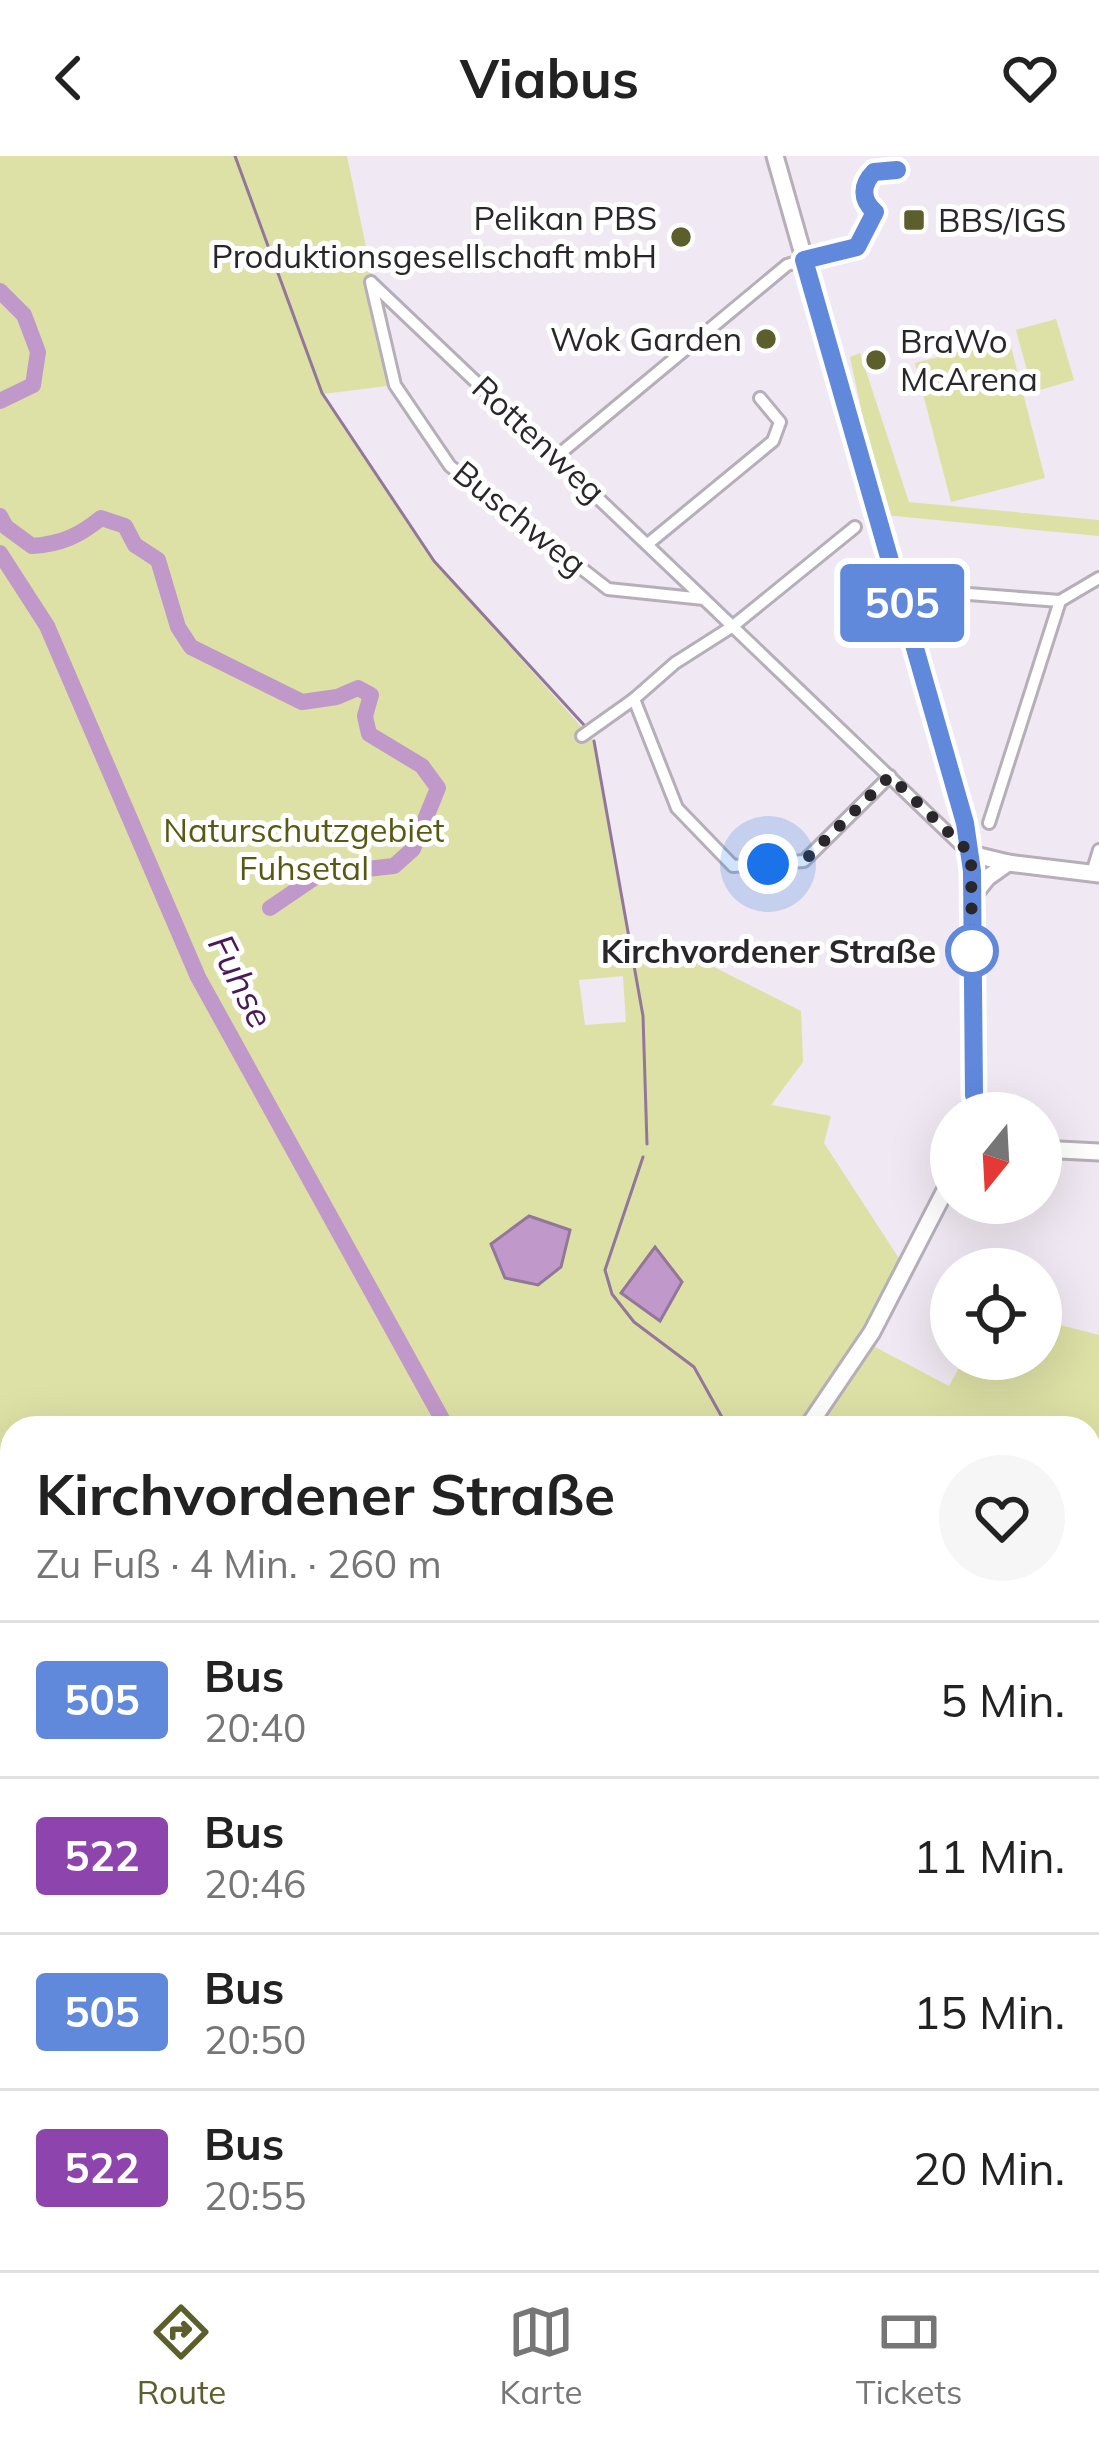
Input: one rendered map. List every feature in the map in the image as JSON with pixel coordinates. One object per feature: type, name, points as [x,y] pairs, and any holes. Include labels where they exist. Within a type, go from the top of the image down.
[{"type":"main road","points":[[775,156],[971,854],[974,1092]]},
{"type":"main road","points":[[971,854],[1095,873]]},
{"type":"main road","points":[[972,898],[987,878],[1008,863]]},
{"type":"main road","points":[[1062,1150],[1099,1152]]},
{"type":"main road","points":[[815,1416],[872,1332],[930,1220]]},
{"type":"street","points":[[557,456],[787,265],[804,260]]},
{"type":"street","name":"Rottenweg","points":[[371,282],[704,599]]},
{"type":"street","name":"Buschweg","points":[[371,282],[395,385],[449,466],[608,589],[704,599]]},
{"type":"street","points":[[649,543],[773,441],[780,422],[760,398]]},
{"type":"street","points":[[582,736],[675,663],[733,626],[855,527]]},
{"type":"street","points":[[942,592],[1060,601],[1099,578]]},
{"type":"street","points":[[704,599],[971,854]]},
{"type":"street","points":[[989,823],[1060,601]]},
{"type":"street","points":[[634,699],[677,808],[733,866],[804,861],[890,776]]},
{"type":"street","points":[[1095,873],[1099,850]]},
{"type":"green space","name":"Naturschutzgebiet Fuhsetal","points":[[0,156],[347,156],[395,385],[323,394],[434,561],[594,741],[630,944],[673,957],[694,957],[801,1011],[803,1062],[771,1105],[831,1116],[824,1143],[900,1260],[858,1338],[949,1386],[952,1380],[1062,1380],[1062,1325],[1099,1335],[1099,1416],[0,1416]],"holes":[[[623,976],[626,1022],[585,1025],[579,980]]]},
{"type":"green space","points":[[1056,319],[1074,380],[1033,392],[1016,330]]},
{"type":"green space","points":[[1009,339],[1045,478],[951,502],[915,363]]},
{"type":"green space","points":[[860,353],[909,502],[1099,520],[1099,536],[884,515],[850,357]]},
{"type":"shaded area","points":[[529,1216],[570,1230],[561,1267],[538,1285],[505,1278],[491,1244]]},
{"type":"shaded area","points":[[655,1247],[682,1282],[660,1321],[621,1293]]},
{"type":"waterway","points":[[235,156],[322,393],[434,561],[584,725]]},
{"type":"waterway","points":[[0,291],[24,315],[38,352],[33,385],[0,401]]},
{"type":"waterway","points":[[0,516],[6,527],[32,546],[69,538],[101,518],[125,526],[135,545],[158,560],[178,627],[191,647],[302,702],[337,697],[358,688],[371,695],[365,716],[369,734],[422,766],[438,788],[413,849],[394,866],[320,874],[270,908]]},
{"type":"waterway","name":"Fuhse","points":[[0,553],[47,626],[198,977],[440,1416]]},
{"type":"waterway","points":[[594,741],[643,1016],[647,1144]]},
{"type":"waterway","points":[[643,1157],[605,1270],[612,1294],[634,1322],[694,1367],[721,1416]]},
{"type":"bus line","name":"505","points":[[897,170],[881,169],[868,178],[865,198],[875,212],[857,247],[804,260],[965,823],[972,871],[974,1092]]},
{"type":"place","name":"BBS/IGS","points":[[914,220]]},
{"type":"place","name":"Pelikan PBS Produktionsgesellschaft mbH","points":[[681,237]]},
{"type":"place","name":"Wok Garden","points":[[766,339]]},
{"type":"place","name":"BraWo McArena","points":[[876,360]]},
{"type":"place","name":"Kirchvordener Straße","points":[[972,951]]},
{"type":"route","points":[[768,864],[804,861],[890,776],[971,854],[972,951]]}]
